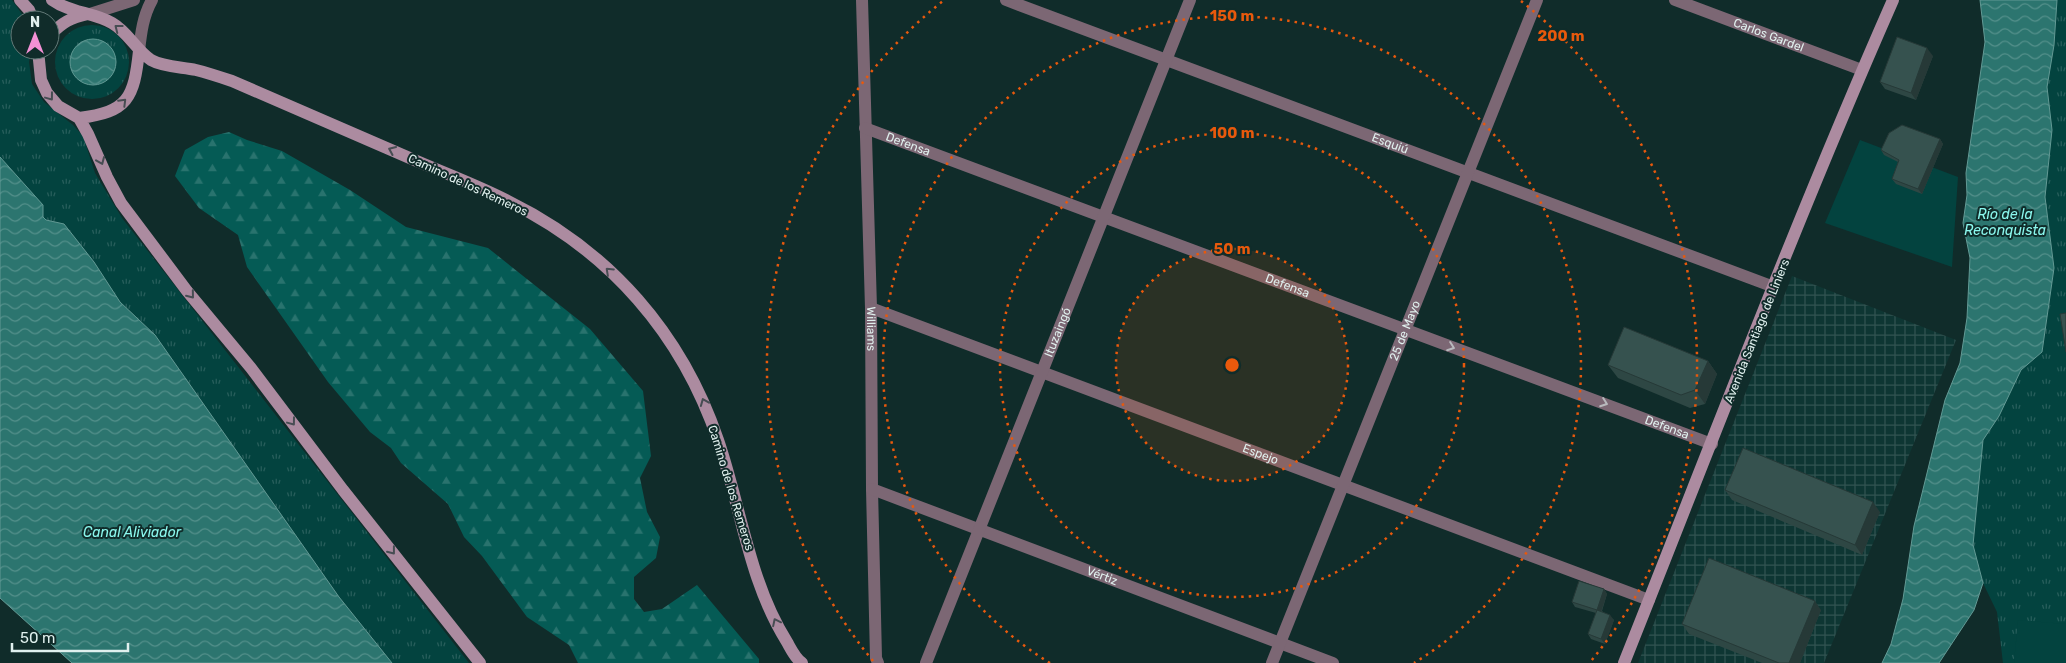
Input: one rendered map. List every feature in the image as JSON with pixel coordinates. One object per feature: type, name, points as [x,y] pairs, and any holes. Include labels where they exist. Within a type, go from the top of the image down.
[{"type":"main road","points":[[20,0],[29,10]]},
{"type":"main road","name":"Camino de los Remeros","points":[[52,0],[61,6],[90,14],[114,24],[139,50],[153,61],[196,70],[232,81],[509,201],[554,227],[591,254],[621,282],[650,314],[678,352],[697,387],[719,442],[758,578],[768,606],[775,624],[802,663]]},
{"type":"main road","name":"Avenida Santiago de Liniers","points":[[1624,663],[1862,70],[1893,0]]},
{"type":"main road","points":[[60,25],[70,18],[90,14]]},
{"type":"main road","points":[[79,118],[99,115],[115,109],[124,101],[131,93],[136,78],[139,50]]},
{"type":"main road","points":[[39,60],[41,80],[47,93],[58,106],[79,118],[121,203],[152,245],[251,368],[343,490],[480,663]]},
{"type":"main road","points":[[39,64],[40,60]]},
{"type":"street","points":[[90,14],[134,0]]},
{"type":"street","points":[[139,50],[146,10],[152,0]]},
{"type":"street","name":"Williams","points":[[862,0],[871,308],[872,488],[877,660]]},
{"type":"street","name":"Esquiú","points":[[1006,0],[1774,287]]},
{"type":"street","name":"Ituzaingó","points":[[926,663],[1190,0]]},
{"type":"street","name":"25 de Mayo","points":[[1272,663],[1537,0]]},
{"type":"street","name":"Carlos Gardel","points":[[1675,0],[1862,70]]},
{"type":"street","name":"Defensa","points":[[865,128],[1712,444]]},
{"type":"street","name":"Espejo","points":[[871,308],[1649,600]]},
{"type":"street","name":"Vértiz","points":[[872,488],[1333,663]]},
{"type":"shaded area","points":[[1792,276],[1956,340],[1824,663],[1638,663]]},
{"type":"green space","points":[[0,0],[12,0],[19,10],[10,10],[10,60],[29,60],[32,84],[44,102],[73,125],[83,136],[95,173],[122,218],[469,663],[392,663],[339,597],[155,335],[120,302],[94,262],[64,224],[46,220],[43,217],[42,205],[0,157]]},
{"type":"green space","points":[[2057,0],[2066,0],[2066,663],[2003,663],[1997,612],[1983,583],[1973,546],[1983,440],[1999,416],[2021,370],[2042,352],[2054,268],[2045,197],[2052,130],[2047,87],[2054,45]]},
{"type":"green space","points":[[85,25],[106,27],[119,35],[129,55],[127,76],[119,89],[99,99],[78,97],[65,89],[55,69],[55,60],[60,60],[60,43],[65,35]]},
{"type":"green space","points":[[229,132],[282,151],[350,190],[406,227],[488,248],[590,329],[643,391],[651,456],[640,478],[647,512],[660,537],[656,558],[634,577],[634,599],[644,612],[662,609],[697,585],[759,659],[759,663],[578,663],[569,645],[527,617],[482,556],[464,537],[448,504],[401,463],[391,448],[370,432],[328,382],[247,267],[238,235],[199,208],[175,176],[185,150],[208,137]]},
{"type":"green space","points":[[1860,140],[1958,177],[1952,267],[1825,223]]},
{"type":"green space","points":[[2018,620],[2066,624],[2066,663],[2014,663]]},
{"type":"water","name":"Río de la Reconquista","points":[[1980,0],[2057,0],[2054,45],[2047,87],[2052,130],[2045,197],[2054,268],[2042,352],[2021,370],[1999,416],[1983,440],[1973,545],[1983,583],[1974,610],[1939,663],[1882,663],[1891,644],[1903,599],[1914,526],[1945,400],[1960,363],[1967,318],[1970,258],[1963,223],[1967,195],[1966,173],[1985,42]]},
{"type":"water","points":[[93,39],[106,43],[112,49],[116,62],[112,75],[106,81],[93,85],[80,81],[74,75],[70,62],[74,49],[80,43]]},
{"type":"water","name":"Canal Aliviador","points":[[0,157],[43,205],[43,217],[46,220],[64,224],[94,262],[120,302],[155,335],[339,597],[392,663],[72,663],[0,598]]},
{"type":"building","points":[[1897,37],[1927,48],[1911,93],[1880,82]]},
{"type":"building","points":[[1902,125],[1940,139],[1918,189],[1892,179],[1899,160],[1881,150],[1889,133]]},
{"type":"building","points":[[2066,313],[2066,352],[2060,314]]},
{"type":"building","points":[[1624,327],[1708,361],[1695,390],[1681,395],[1608,365]]},
{"type":"building","points":[[1743,448],[1873,502],[1855,545],[1725,490]]},
{"type":"building","points":[[1709,558],[1815,601],[1789,663],[1779,663],[1682,624]]},
{"type":"building","points":[[1579,581],[1604,589],[1597,610],[1572,602]]},
{"type":"building","points":[[1597,610],[1610,615],[1601,639],[1588,634]]}]
